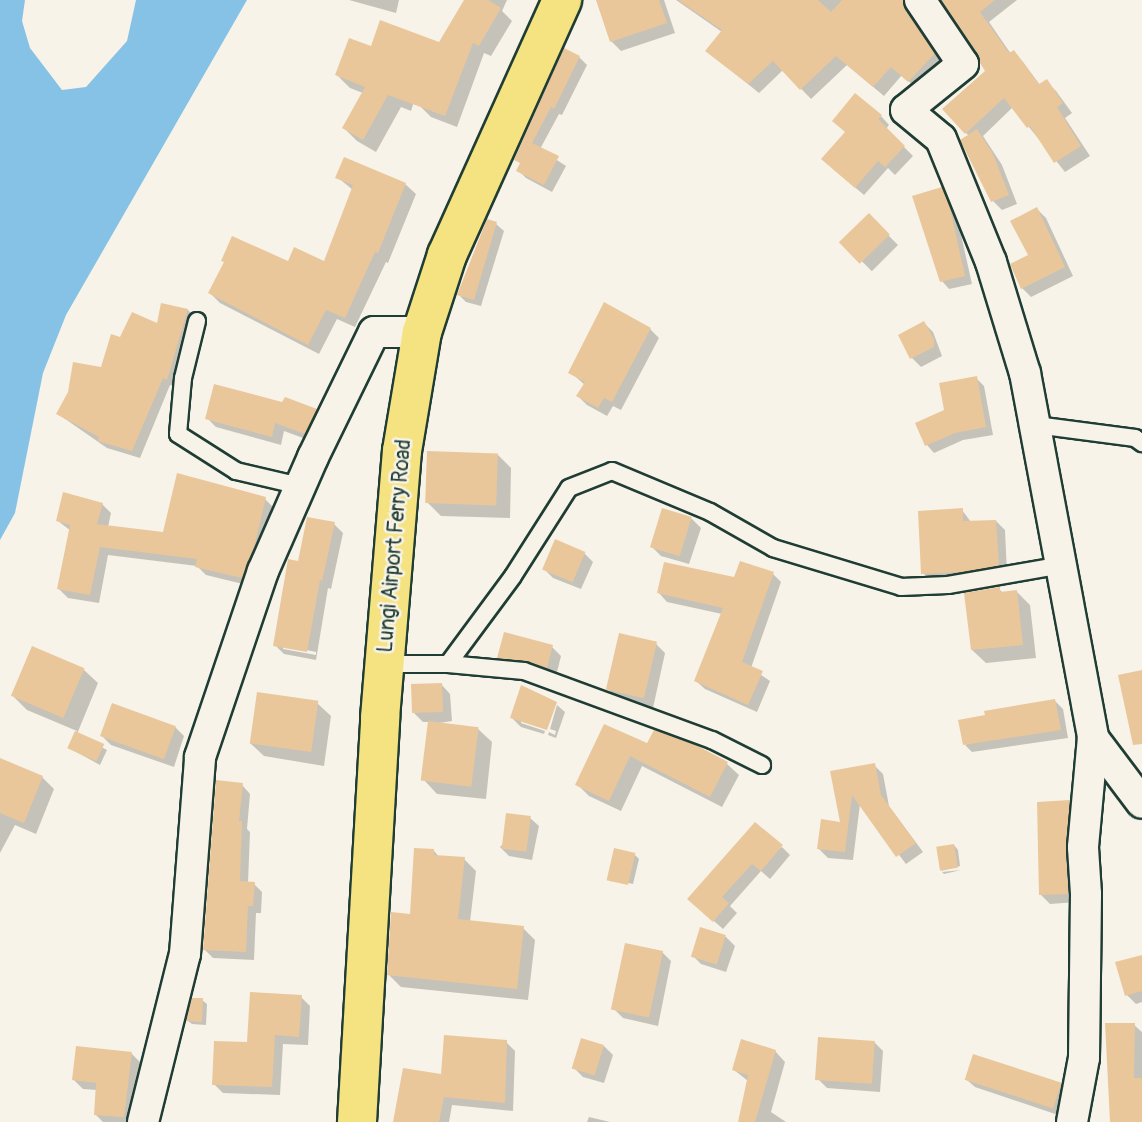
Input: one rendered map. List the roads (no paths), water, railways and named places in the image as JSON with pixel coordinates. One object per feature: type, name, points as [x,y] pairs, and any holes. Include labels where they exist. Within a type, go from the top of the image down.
[{"type":"main road","name":"Lungi Airport Ferry Road","points":[[357,1122],[385,664],[402,451],[422,332],[447,255],[562,0]]},
{"type":"street","points":[[920,0],[963,64],[906,110],[941,139],[991,262],[1026,373],[1093,738],[1083,847],[1086,894],[1084,1058],[1072,1122]]},
{"type":"street","points":[[143,1122],[185,954],[200,757],[263,570],[374,332],[422,332]]},
{"type":"street","points":[[1093,738],[1142,803]]},
{"type":"lane","points":[[198,321],[183,378],[178,434],[236,471],[300,486]]},
{"type":"lane","points":[[1036,425],[1135,438],[1142,443]]},
{"type":"lane","points":[[448,664],[513,576],[569,488],[612,471],[710,512],[773,548],[901,587],[948,584],[1063,565]]},
{"type":"lane","points":[[385,664],[448,664],[524,671],[712,740],[762,765]]},
{"type":"water","points":[[0,0],[25,0],[22,21],[30,48],[62,90],[86,87],[127,41],[136,0],[247,0],[66,315],[43,373],[15,513],[0,540]]}]
